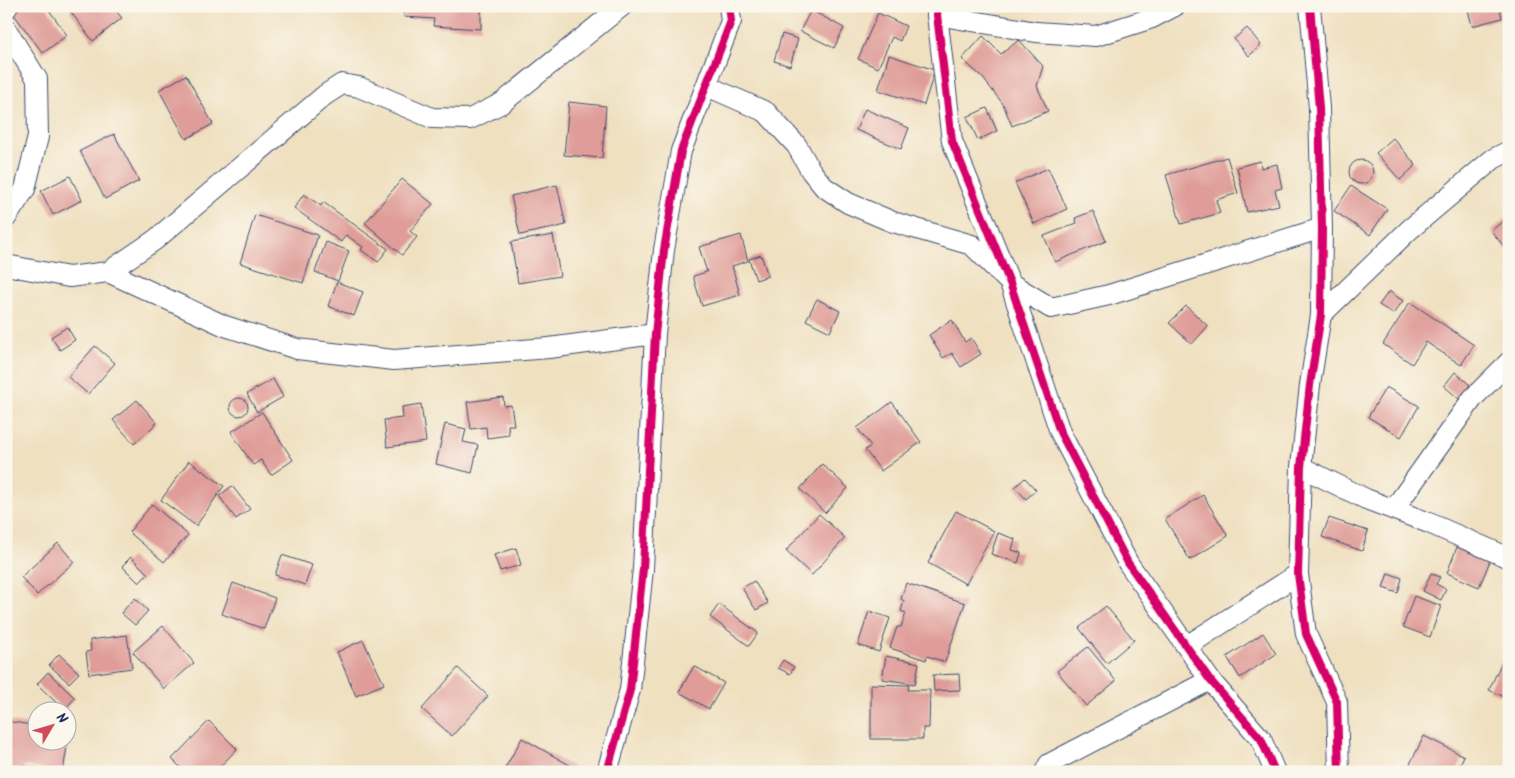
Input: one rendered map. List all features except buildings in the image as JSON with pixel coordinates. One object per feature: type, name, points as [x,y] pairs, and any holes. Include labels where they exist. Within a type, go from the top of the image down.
[{"type":"street","points":[[6,265],[68,277],[108,272],[155,240],[325,95],[342,84],[359,87],[432,118],[470,119],[502,103],[622,6]]},
{"type":"street","points":[[607,772],[630,690],[643,570],[655,334],[664,250],[682,151],[731,21],[729,6]]},
{"type":"street","points":[[1175,6],[1152,18],[1096,36],[1036,32],[937,11],[952,141],[1010,283],[1060,432],[1128,563],[1210,680],[1261,739],[1275,772]]},
{"type":"street","points":[[1316,11],[1322,228],[1321,315],[1310,385],[1301,467],[1298,574],[1306,634],[1337,702],[1339,772]]},
{"type":"street","points":[[6,30],[37,79],[38,137],[25,189],[6,218]]},
{"type":"street","points":[[707,86],[766,112],[797,146],[811,171],[824,187],[848,202],[894,222],[972,245],[1010,283],[1052,308],[1109,295],[1322,228]]},
{"type":"street","points":[[1321,315],[1409,230],[1493,158],[1509,150]]},
{"type":"street","points":[[108,272],[225,326],[307,350],[394,360],[549,348],[655,334]]},
{"type":"street","points":[[1394,510],[1473,398],[1509,362]]},
{"type":"street","points":[[1301,467],[1366,499],[1509,558]]},
{"type":"street","points":[[1187,646],[1298,574]]},
{"type":"street","points":[[1045,772],[1049,764],[1210,680]]},
{"type":"cycle path","points":[[607,772],[630,690],[643,569],[655,334],[664,250],[681,151],[731,21],[729,6]]},
{"type":"cycle path","points":[[938,6],[937,15],[952,141],[1010,283],[1060,432],[1128,563],[1210,680],[1261,739],[1275,772]]},
{"type":"cycle path","points":[[1310,6],[1319,108],[1322,228],[1321,315],[1310,385],[1301,467],[1298,574],[1306,634],[1337,702],[1339,772]]}]
